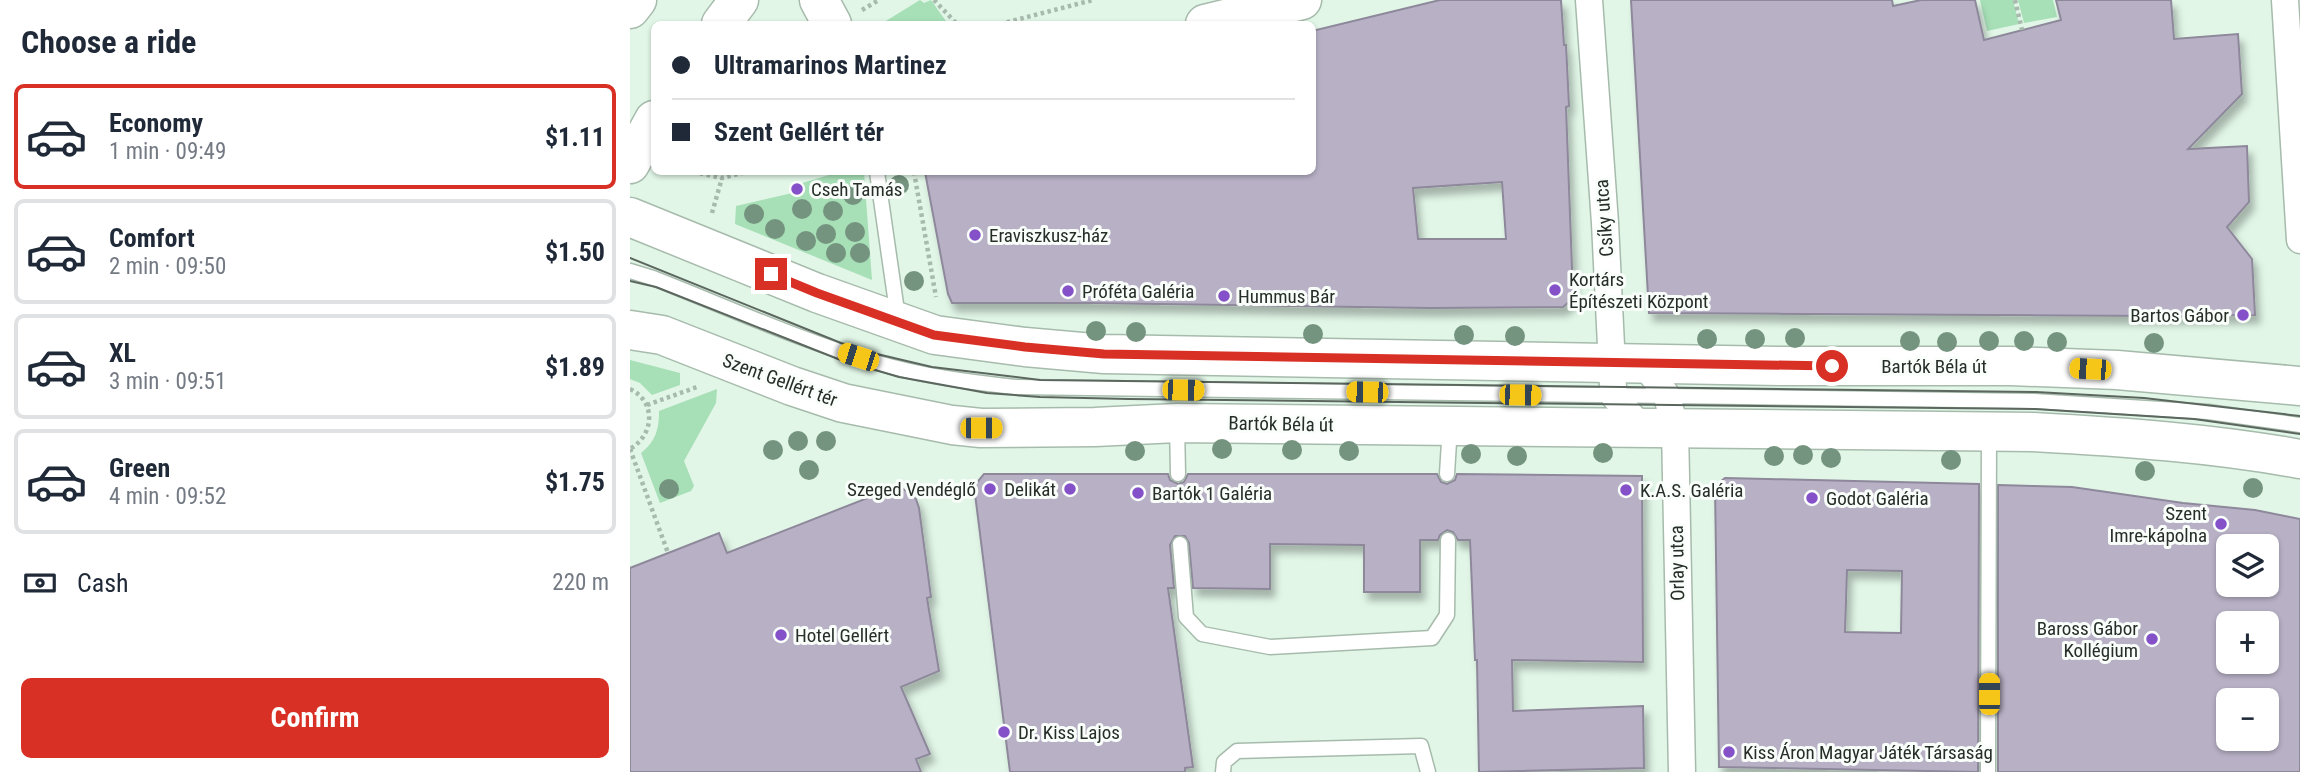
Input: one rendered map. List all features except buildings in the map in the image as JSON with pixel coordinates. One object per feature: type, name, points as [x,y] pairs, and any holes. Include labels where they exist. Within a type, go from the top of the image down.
[{"type":"main road","points":[[630,9],[637,0]]},
{"type":"main road","points":[[819,0],[845,18]]},
{"type":"main road","points":[[1217,21],[1301,0]]},
{"type":"main road","points":[[630,127],[651,121]]},
{"type":"main road","points":[[630,164],[651,126]]},
{"type":"main road","points":[[630,217],[817,293],[899,323]]},
{"type":"main road","name":"Bartók Béla út","points":[[899,323],[934,335],[1104,354],[1624,373],[1781,366],[2010,366],[2117,370],[2300,386]]},
{"type":"main road","name":"Szent Gellért tér","points":[[630,330],[662,335],[843,403],[932,422]]},
{"type":"main road","name":"Bartók Béla út","points":[[932,422],[981,428],[1177,423],[1450,426],[1661,412],[2141,438],[2300,459]]},
{"type":"street","name":"Csíky utca","points":[[1589,0],[1605,223],[1624,373]]},
{"type":"street","points":[[2285,0],[2300,240]]},
{"type":"street","points":[[1624,373],[1661,412]]},
{"type":"street","points":[[1624,373],[1661,412]]},
{"type":"street","name":"Orlay utca","points":[[1661,412],[1682,772]]},
{"type":"lane","points":[[877,175],[899,323]]},
{"type":"lane","name":"Bartók Béla út","points":[[630,271],[877,363],[928,375],[988,384],[1044,388],[1624,373],[1661,412],[2048,401],[2208,412],[2300,425]]},
{"type":"lane","points":[[1177,423],[1178,474]]},
{"type":"lane","points":[[1447,474],[1450,426]]},
{"type":"lane","points":[[1988,772],[1989,431]]},
{"type":"lane","points":[[1180,544],[1186,617],[1202,634],[1270,647],[1432,638],[1447,615],[1448,540]]},
{"type":"lane","points":[[1223,772],[1224,762],[1237,751],[1421,746],[1428,772]]},
{"type":"path","points":[[845,18],[879,0]]},
{"type":"path","points":[[934,0],[954,21]]},
{"type":"path","points":[[1012,21],[1093,0]]},
{"type":"path","points":[[2015,0],[2022,30]]},
{"type":"path","points":[[708,175],[722,178],[734,175]]},
{"type":"path","points":[[915,175],[938,309]]},
{"type":"path","points":[[710,220],[722,178]]},
{"type":"path","points":[[647,405],[703,384]]},
{"type":"path","points":[[630,389],[642,397],[650,415],[646,435],[630,449],[668,553]]},
{"type":"green space","points":[[920,0],[924,3],[931,0],[946,21],[886,21]]},
{"type":"green space","points":[[1980,0],[2013,0],[2019,24],[1987,31]]},
{"type":"green space","points":[[2018,0],[2053,0],[2057,17],[2024,23]]},
{"type":"green space","points":[[829,175],[864,175],[872,280],[735,224],[736,206],[801,191],[799,184]]},
{"type":"green space","points":[[630,360],[680,373],[680,385],[652,395],[640,383],[630,379]]},
{"type":"green space","points":[[717,389],[716,403],[684,461],[694,486],[691,491],[660,503],[641,453],[656,434],[659,411]]},
{"type":"tram line","points":[[630,258],[841,343],[877,354],[932,367],[1040,380],[2036,392],[2144,398],[2300,416]]},
{"type":"tram line","points":[[630,281],[656,287],[838,359],[899,377],[987,393],[1129,399],[2035,409],[2194,419],[2300,434]]},
{"type":"place","name":"Cseh Tamás","points":[[797,189]]},
{"type":"place","name":"Eraviszkusz-ház","points":[[975,235]]},
{"type":"place","name":"Kortárs Építészeti Központ","points":[[1555,290]]},
{"type":"place","name":"Próféta Galéria","points":[[1068,291]]},
{"type":"place","name":"Hummus Bár","points":[[1224,296]]},
{"type":"place","name":"Bartos Gábor","points":[[2243,315]]},
{"type":"place","name":"Szeged Vendéglő","points":[[990,489]]},
{"type":"place","name":"Delikát","points":[[1070,489]]},
{"type":"place","name":"K.A.S. Galéria","points":[[1626,490]]},
{"type":"place","name":"Bartók 1 Galéria","points":[[1138,493]]},
{"type":"place","name":"Godot Galéria","points":[[1812,498]]},
{"type":"place","name":"Szent Imre-kápolna","points":[[2221,524]]},
{"type":"place","name":"Hotel Gellért","points":[[781,635]]},
{"type":"place","name":"Baross Gábor Kollégium","points":[[2152,639]]},
{"type":"place","name":"Dr. Kiss Lajos","points":[[1004,732]]},
{"type":"place","name":"Kiss Áron Magyar Játék Társaság","points":[[1729,752]]},
{"type":"route","points":[[771,274],[934,335],[1104,354],[1832,366]]}]
